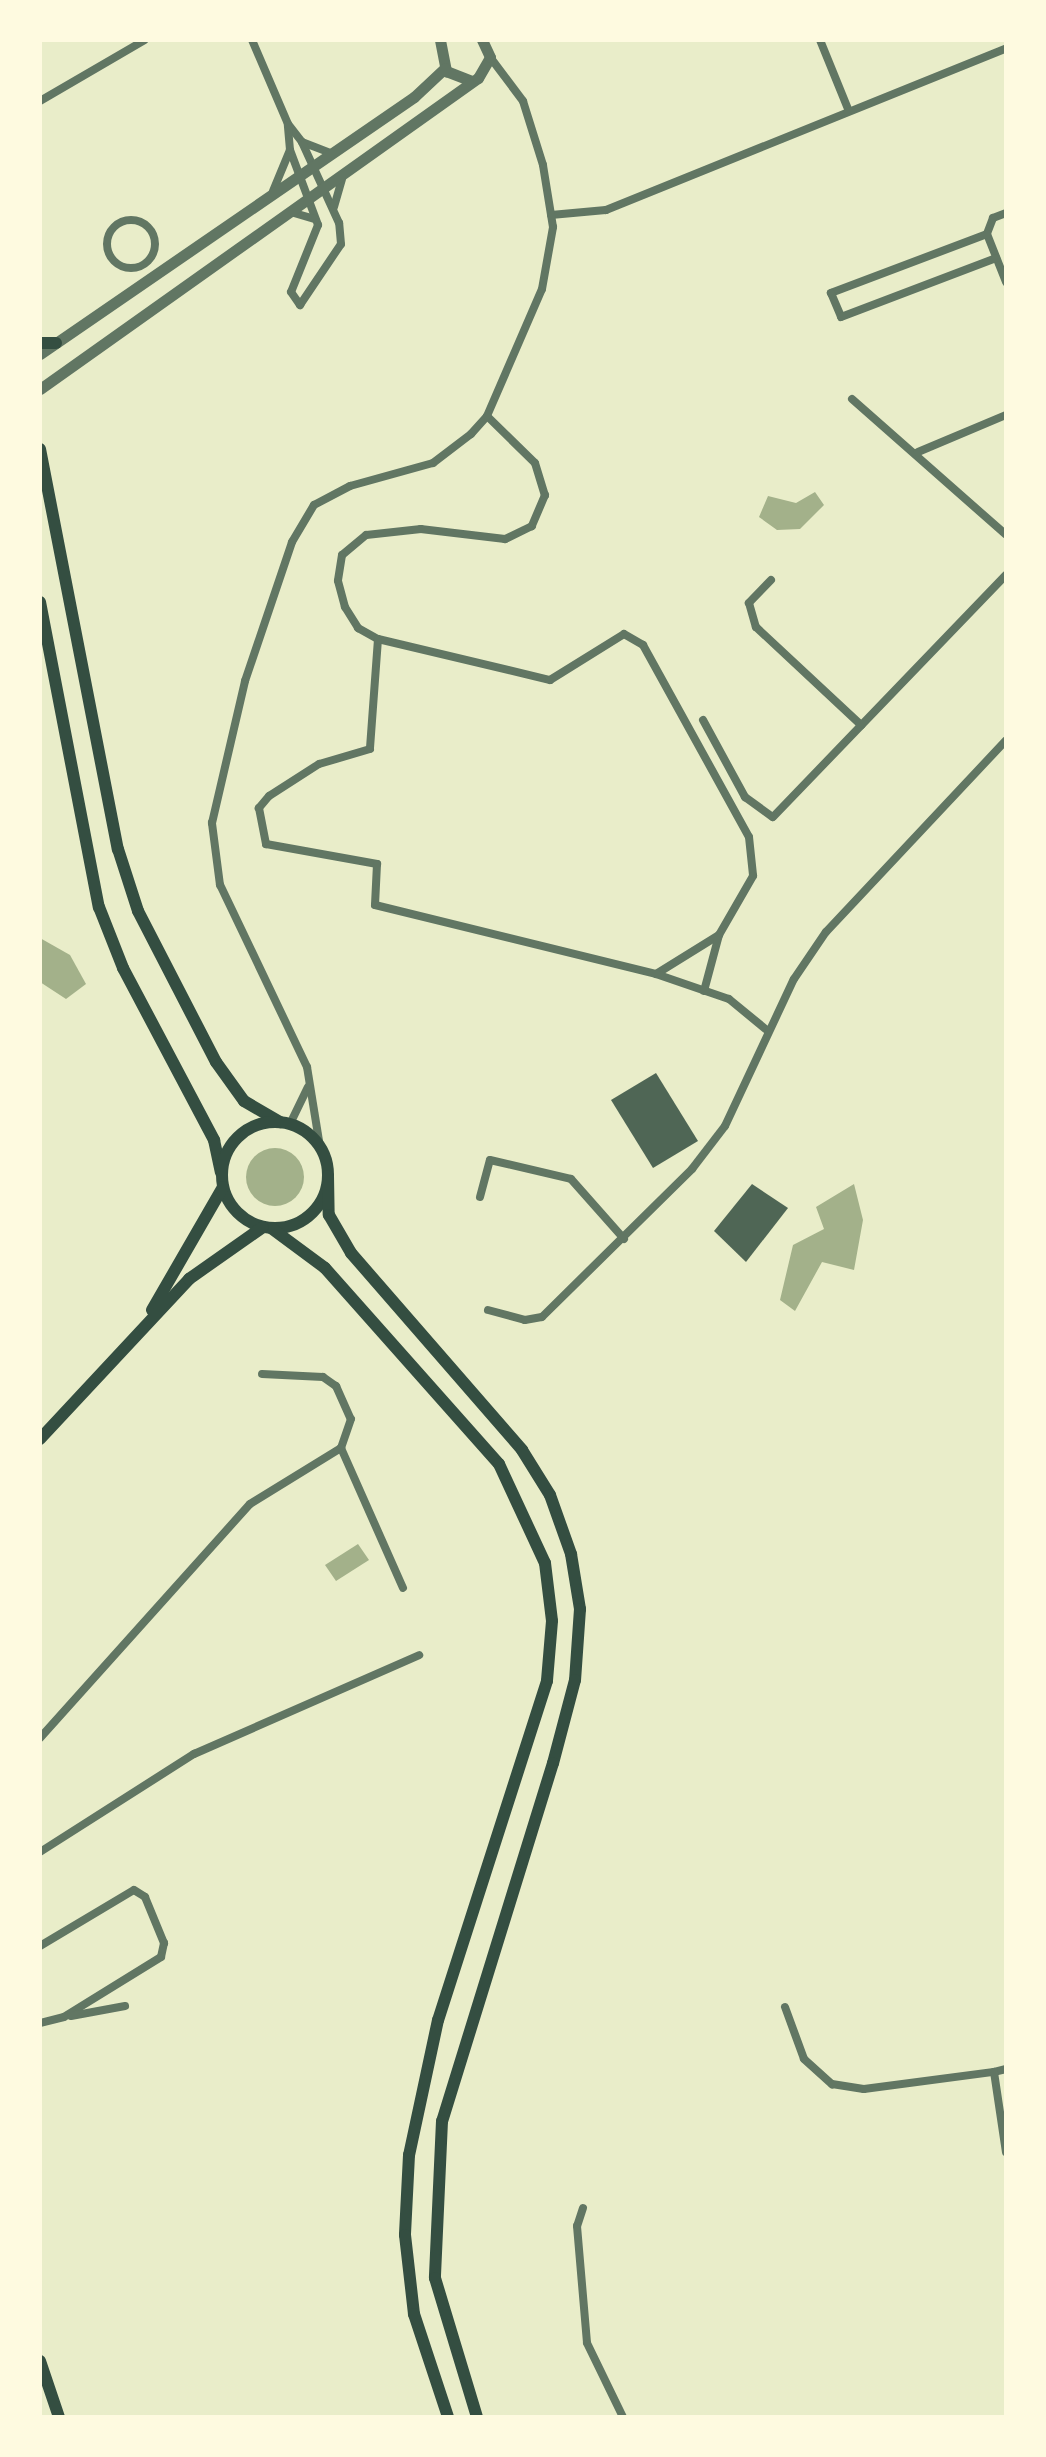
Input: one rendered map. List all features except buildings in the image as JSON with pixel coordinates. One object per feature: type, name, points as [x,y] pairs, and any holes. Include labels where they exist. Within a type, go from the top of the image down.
[{"type":"main road","points":[[40,343],[56,343]]},
{"type":"main road","points":[[40,449],[118,849],[138,911],[216,1062],[244,1101],[285,1123],[320,1147],[328,1176],[329,1215],[351,1253],[522,1450],[550,1495],[571,1554],[580,1609],[575,1680],[553,1763],[442,2121],[435,2278],[477,2417]]},
{"type":"main road","points":[[40,602],[99,907],[123,968],[214,1140],[223,1187],[237,1213],[267,1228],[325,1268],[499,1464],[545,1563],[552,1621],[547,1681],[438,2020],[409,2155],[405,2235],[414,2314],[448,2417]]},
{"type":"main road","points":[[221,1172],[240,1134],[285,1123]]},
{"type":"main road","points":[[43,1434],[211,1260],[267,1228],[289,1227],[317,1208],[328,1176]]},
{"type":"main road","points":[[135,1337],[223,1187]]},
{"type":"main road","points":[[40,2361],[59,2417]]},
{"type":"street","points":[[40,101],[145,40]]},
{"type":"street","points":[[252,40],[288,124],[302,142],[327,190],[341,244],[300,305],[291,292],[317,220],[290,150],[288,124]]},
{"type":"street","points":[[440,40],[444,62],[458,80],[473,80]]},
{"type":"street","points":[[40,354],[331,153],[444,62],[450,40]]},
{"type":"street","points":[[820,40],[848,109]]},
{"type":"street","points":[[320,1147],[309,1086],[293,1033],[230,910],[211,854],[222,768],[245,681],[292,542],[314,505],[350,486],[433,463],[487,416],[542,289],[551,215],[523,101],[490,57],[486,41]]},
{"type":"street","points":[[551,215],[606,210],[848,109],[1006,48]]},
{"type":"street","points":[[40,389],[342,179],[473,80],[490,57]]},
{"type":"street","points":[[302,142],[331,153]]},
{"type":"street","points":[[272,193],[290,150]]},
{"type":"street","points":[[334,208],[342,179]]},
{"type":"street","points":[[294,213],[317,220]]},
{"type":"street","points":[[1006,213],[993,218],[987,234],[1006,282]]},
{"type":"street","points":[[136,220],[150,229],[155,250],[146,264],[126,268],[113,260],[107,243],[118,224],[136,220]]},
{"type":"street","points":[[987,234],[831,293],[841,317],[996,258]]},
{"type":"street","points":[[852,399],[918,452],[1006,535]]},
{"type":"street","points":[[918,452],[1006,415]]},
{"type":"street","points":[[487,416],[535,463],[545,495],[532,526],[505,539],[421,529],[366,535],[342,555],[338,581],[358,628],[378,639],[550,680],[624,634],[643,645],[749,837],[753,876],[719,935],[704,991]]},
{"type":"street","points":[[703,720],[745,797],[773,817],[1006,575]]},
{"type":"street","points":[[771,580],[749,603],[756,627],[861,725]]},
{"type":"street","points":[[378,639],[370,749],[319,764],[269,796],[259,808],[266,844],[377,864],[375,905],[656,974],[729,999],[768,1031]]},
{"type":"street","points":[[488,1310],[525,1320],[542,1317],[624,1239],[725,1126],[768,1031],[826,932],[1006,740]]},
{"type":"street","points":[[656,974],[719,935]]},
{"type":"street","points":[[285,1123],[309,1086]]},
{"type":"street","points":[[480,1197],[490,1160],[571,1179],[624,1239]]},
{"type":"street","points":[[40,1738],[250,1504],[341,1448],[351,1419],[336,1386],[323,1377],[262,1374]]},
{"type":"street","points":[[341,1448],[403,1588]]},
{"type":"street","points":[[40,1852],[194,1754],[419,1655]]},
{"type":"street","points":[[40,1946],[134,1890],[145,1897],[164,1943],[161,1957],[64,2017]]},
{"type":"street","points":[[40,2023],[125,2006]]},
{"type":"street","points":[[785,2007],[804,2059],[832,2084],[864,2089],[1006,2069]]},
{"type":"street","points":[[994,2072],[1006,2152]]},
{"type":"street","points":[[583,2208],[577,2226],[587,2343],[623,2417]]},
{"type":"shaded area","points":[[815,492],[824,505],[800,529],[777,530],[759,517],[768,496],[796,503]]},
{"type":"shaded area","points":[[40,938],[70,955],[86,984],[66,999],[40,982]]},
{"type":"shaded area","points":[[275,1148],[296,1156],[304,1177],[296,1198],[275,1206],[254,1198],[246,1177],[254,1156]]},
{"type":"shaded area","points":[[854,1184],[863,1220],[854,1270],[822,1262],[795,1311],[780,1300],[793,1245],[824,1229],[816,1207]]},
{"type":"shaded area","points":[[358,1544],[369,1560],[336,1581],[325,1565]]}]
